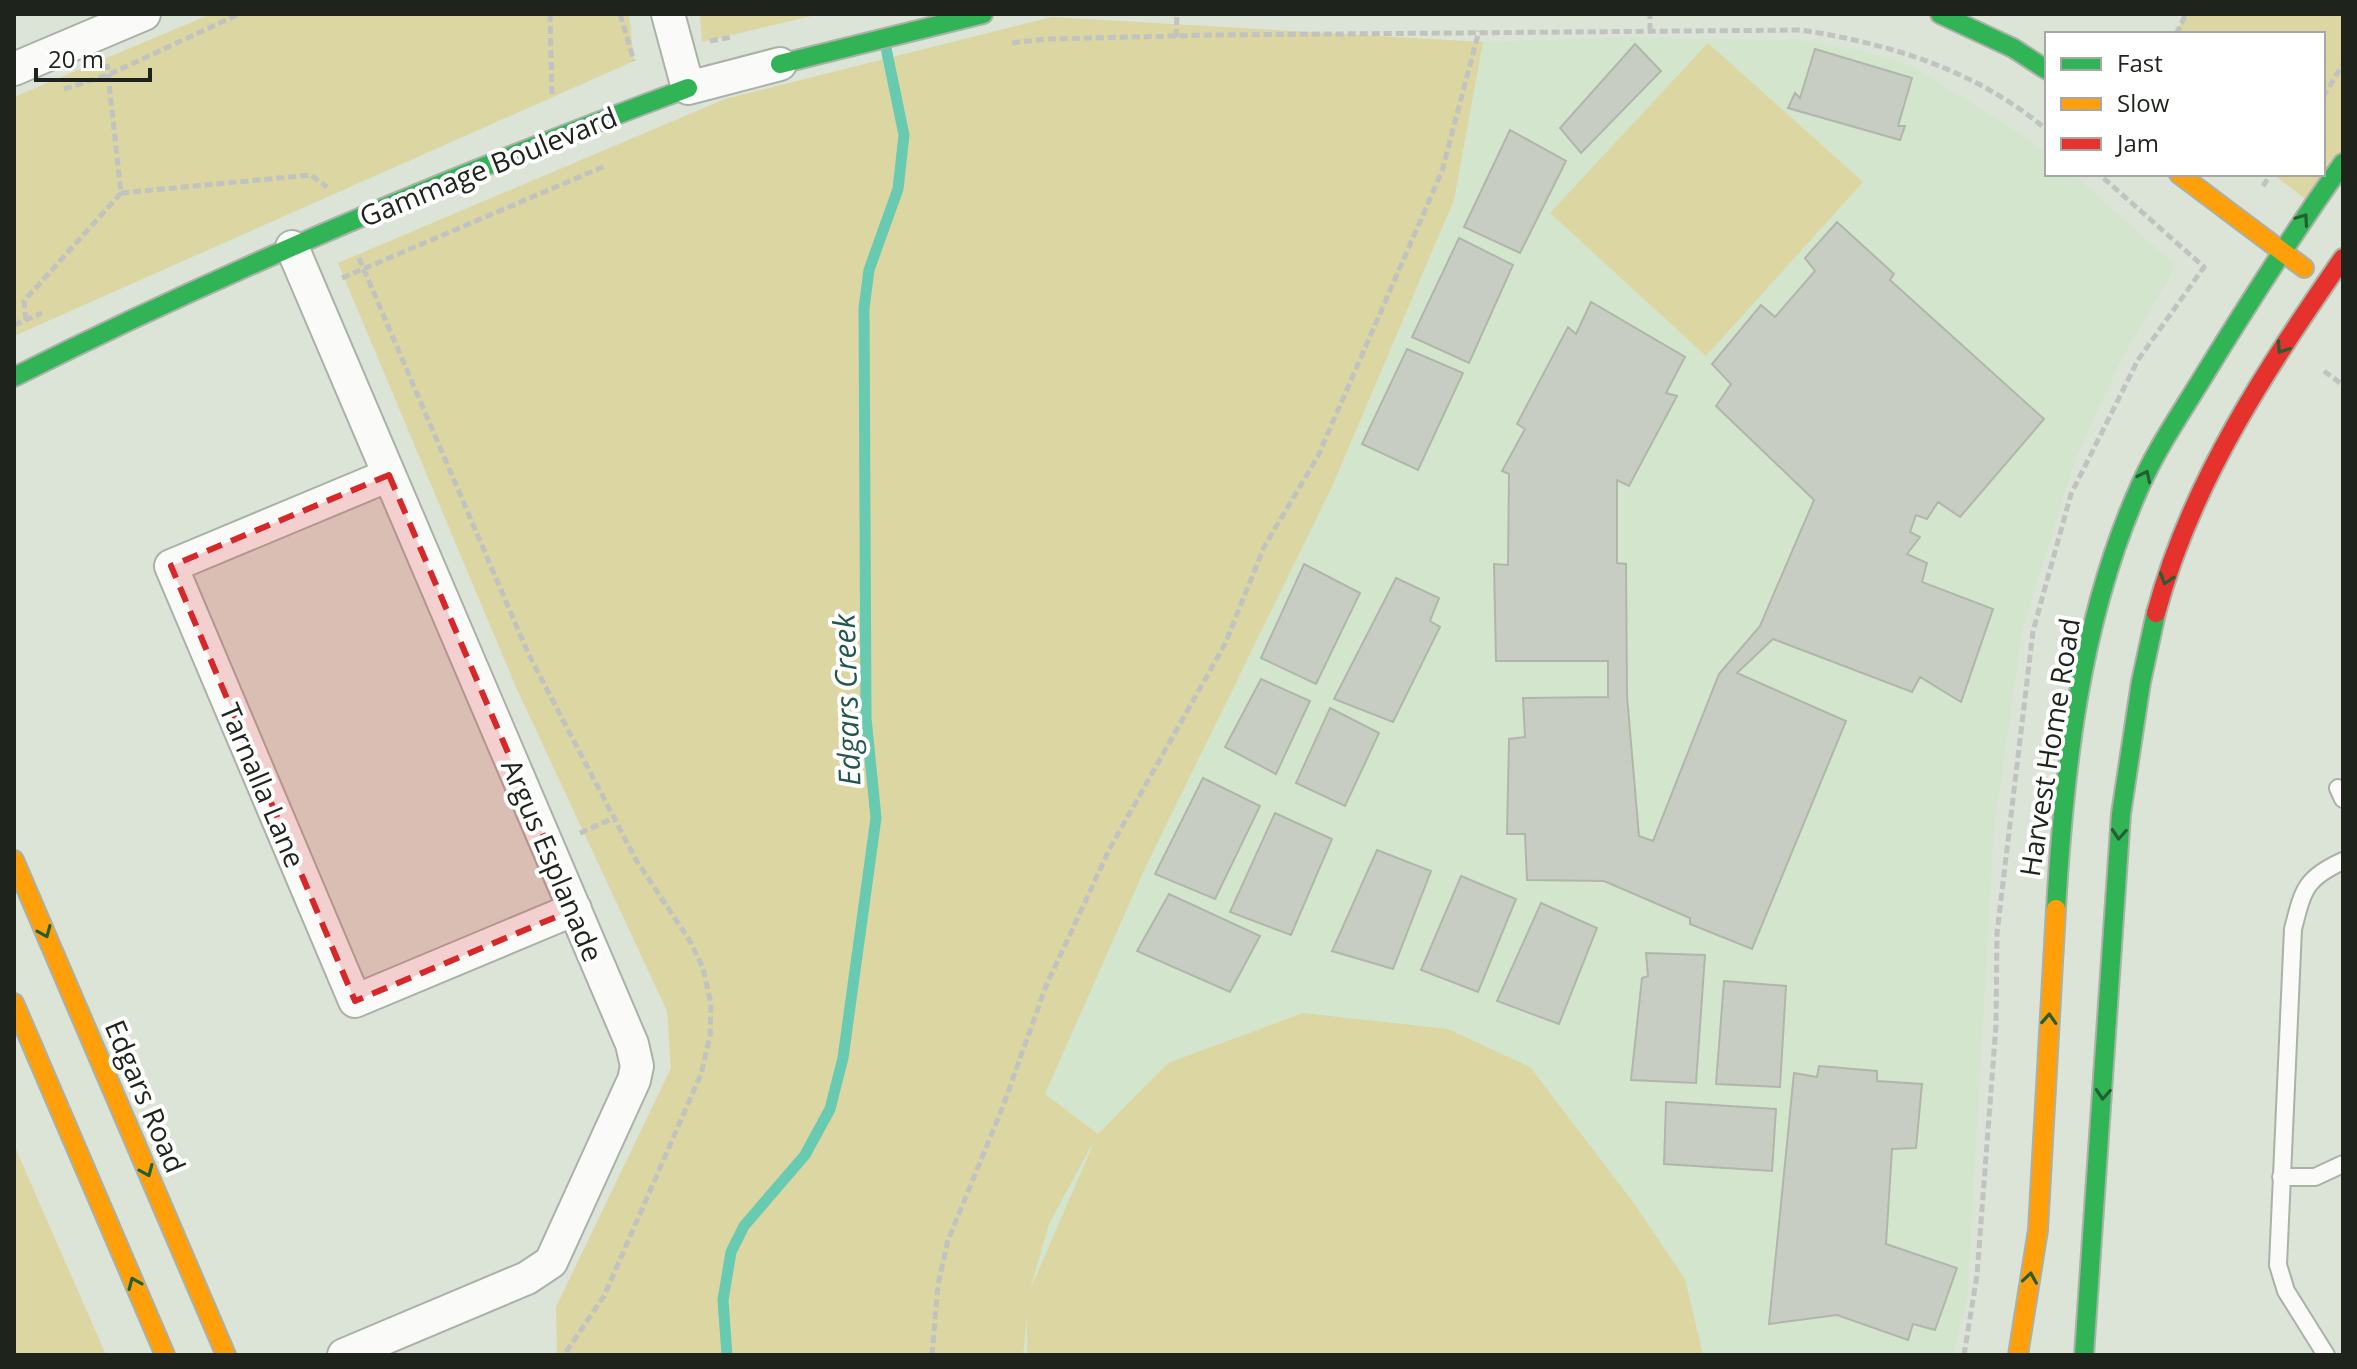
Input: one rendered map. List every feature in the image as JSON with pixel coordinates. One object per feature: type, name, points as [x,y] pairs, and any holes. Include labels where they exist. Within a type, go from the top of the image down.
[{"type":"street","points":[[14,69],[142,14]]},
{"type":"street","points":[[668,14],[688,88]]},
{"type":"street","name":"Gammage Boulevard","points":[[14,377],[136,314],[597,121],[688,88],[983,14]]},
{"type":"street","points":[[1953,16],[2045,69]]},
{"type":"street","name":"Harvest Home Road","points":[[2018,1355],[2038,1231],[2058,838],[2084,666],[2107,575],[2131,505],[2159,449],[2280,251],[2343,163]]},
{"type":"street","points":[[2182,176],[2326,283]]},
{"type":"street","name":"Argus Esplanade","points":[[292,247],[632,1044],[637,1066],[634,1080],[558,1253],[542,1271],[344,1355]]},
{"type":"street","points":[[2084,1355],[2121,814],[2144,672],[2174,551],[2197,497],[2230,431],[2343,258]]},
{"type":"street","name":"Tarnalla Lane","points":[[389,475],[171,566],[355,1001],[575,909]]},
{"type":"street","name":"Edgars Road","points":[[14,860],[226,1355]]},
{"type":"street","points":[[14,1003],[165,1355]]},
{"type":"lane","points":[[2326,1355],[2286,1291],[2278,1265],[2281,1177],[2293,929],[2303,891],[2317,872],[2343,861]]},
{"type":"lane","points":[[2281,1177],[2315,1177],[2343,1164]]},
{"type":"path","points":[[50,94],[110,74],[239,14]]},
{"type":"path","points":[[550,14],[552,96]]},
{"type":"path","points":[[620,14],[634,61]]},
{"type":"path","points":[[1176,37],[1177,14]]},
{"type":"path","points":[[1650,14],[1650,31]]},
{"type":"path","points":[[2177,32],[2186,14]]},
{"type":"path","points":[[1000,45],[1046,39],[1479,31],[1801,30],[1857,39],[1955,71],[1997,94],[2045,129]]},
{"type":"path","points":[[932,1355],[938,1285],[948,1240],[1002,1109],[1046,986],[1110,848],[1225,644],[1264,547],[1318,456],[1442,171],[1479,31]]},
{"type":"path","points":[[98,33],[110,74],[121,193]]},
{"type":"path","points":[[2325,94],[2343,64]]},
{"type":"path","points":[[311,292],[609,165]]},
{"type":"path","points":[[26,320],[24,301],[121,193],[311,175],[330,191]]},
{"type":"path","points":[[2324,371],[2343,385]]},
{"type":"highlighted area","points":[[389,475],[575,909],[355,1001],[171,566]]},
{"type":"shaded area","points":[[211,14],[629,14],[634,61],[14,336],[14,97]]},
{"type":"shaded area","points":[[700,14],[820,14],[702,42]]},
{"type":"shaded area","points":[[2186,14],[2343,14],[2343,164],[2313,205],[2276,176],[2325,176],[2325,32],[2176,32]]},
{"type":"shaded area","points":[[1052,17],[1483,42],[1454,200],[1331,489],[1146,866],[1045,1094],[1098,1134],[1168,1063],[1303,1013],[1448,1029],[1530,1067],[1633,1202],[1685,1279],[1703,1355],[1027,1355],[1027,1316],[1023,1355],[557,1355],[556,1307],[671,1068],[667,1011],[515,685],[338,263],[725,99]],"holes":[[[1092,1147],[1030,1290],[1049,1224]]]},
{"type":"shaded area","points":[[1634,37],[1807,41],[1858,50],[1912,66],[2027,138],[2045,152],[2045,176],[2075,176],[2173,263],[2172,273],[2122,358],[2075,460],[2022,631],[1994,828],[1967,1301],[1953,1355],[1023,1355],[1028,1296],[1049,1224],[1045,1094],[1146,866],[1331,489],[1454,200],[1483,42]]},
{"type":"shaded area","points":[[1708,43],[1863,182],[1706,356],[1550,213]]},
{"type":"shaded area","points":[[14,1145],[106,1355],[14,1355]]},
{"type":"building","points":[[1635,44],[1661,71],[1581,153],[1560,128]]},
{"type":"building","points":[[1815,49],[1912,78],[1898,126],[1905,126],[1900,140],[1788,108],[1795,93],[1800,98]]},
{"type":"building","points":[[1510,130],[1566,161],[1520,253],[1464,227]]},
{"type":"building","points":[[1837,222],[1894,274],[1890,280],[2044,419],[1960,517],[1938,502],[1927,519],[1916,515],[1910,532],[1920,537],[1907,554],[1927,563],[1922,582],[1993,609],[1961,702],[1920,677],[1912,692],[1773,639],[1737,673],[1846,721],[1752,949],[1690,924],[1690,918],[1604,881],[1527,880],[1525,834],[1507,834],[1509,739],[1525,737],[1523,698],[1608,697],[1608,661],[1496,661],[1494,564],[1508,565],[1509,474],[1502,471],[1525,429],[1517,424],[1568,327],[1576,334],[1591,302],[1685,357],[1666,393],[1677,396],[1629,486],[1617,480],[1617,563],[1626,564],[1627,696],[1639,836],[1653,841],[1719,674],[1760,626],[1814,500],[1716,406],[1731,384],[1712,364],[1761,305],[1775,317],[1815,271],[1805,258]]},
{"type":"building","points":[[1459,238],[1513,265],[1469,363],[1412,337]]},
{"type":"building","points":[[1407,349],[1463,373],[1418,470],[1362,444]]},
{"type":"building","points":[[1304,564],[1360,593],[1316,684],[1261,658]]},
{"type":"building","points":[[1396,578],[1439,598],[1430,621],[1440,627],[1393,722],[1334,699]]},
{"type":"building","points":[[1261,679],[1310,701],[1276,774],[1225,747]]},
{"type":"building","points":[[1330,708],[1379,733],[1345,806],[1296,783]]},
{"type":"building","points":[[1203,778],[1260,806],[1215,899],[1155,874]]},
{"type":"building","points":[[1275,813],[1332,839],[1291,935],[1230,912]]},
{"type":"building","points":[[1377,850],[1431,871],[1393,969],[1332,951]]},
{"type":"building","points":[[1461,876],[1516,899],[1478,992],[1421,970]]},
{"type":"building","points":[[1169,894],[1260,936],[1230,992],[1137,951]]},
{"type":"building","points":[[1541,903],[1597,928],[1559,1024],[1497,1001]]},
{"type":"building","points":[[1646,953],[1705,955],[1696,1083],[1631,1080],[1642,978],[1648,976]]},
{"type":"building","points":[[1724,981],[1786,986],[1780,1087],[1716,1084]]},
{"type":"building","points":[[1819,1066],[1877,1071],[1877,1081],[1922,1084],[1916,1148],[1892,1149],[1886,1244],[1957,1268],[1935,1330],[1913,1324],[1908,1340],[1837,1315],[1769,1324],[1794,1073],[1817,1077]]},
{"type":"building","points":[[1666,1102],[1776,1109],[1772,1171],[1664,1164]]},
{"type":"waterway","name":"Edgars Creek","points":[[727,1355],[723,1300],[731,1252],[744,1226],[805,1155],[830,1109],[843,1058],[876,818],[866,718],[864,308],[869,270],[898,189],[904,135],[886,48]]},
{"type":"traffic: fast","points":[[780,64],[983,14]]},
{"type":"traffic: fast","points":[[1940,14],[2013,48],[2045,69]]},
{"type":"traffic: fast","points":[[14,377],[179,297],[347,223],[688,88]]},
{"type":"traffic: fast","points":[[2056,909],[2064,803],[2078,697],[2101,593],[2117,542],[2144,478],[2168,434],[2271,269],[2343,163]]},
{"type":"traffic: fast","points":[[2084,1355],[2121,814],[2141,682],[2156,613]]},
{"type":"traffic: slow","points":[[2182,176],[2304,268]]},
{"type":"traffic: slow","points":[[14,860],[226,1355]]},
{"type":"traffic: slow","points":[[2018,1355],[2038,1230],[2056,909]]},
{"type":"traffic: slow","points":[[14,1003],[165,1355]]},
{"type":"traffic: jam","points":[[2156,613],[2190,517],[2234,428],[2259,384],[2343,258]]}]
